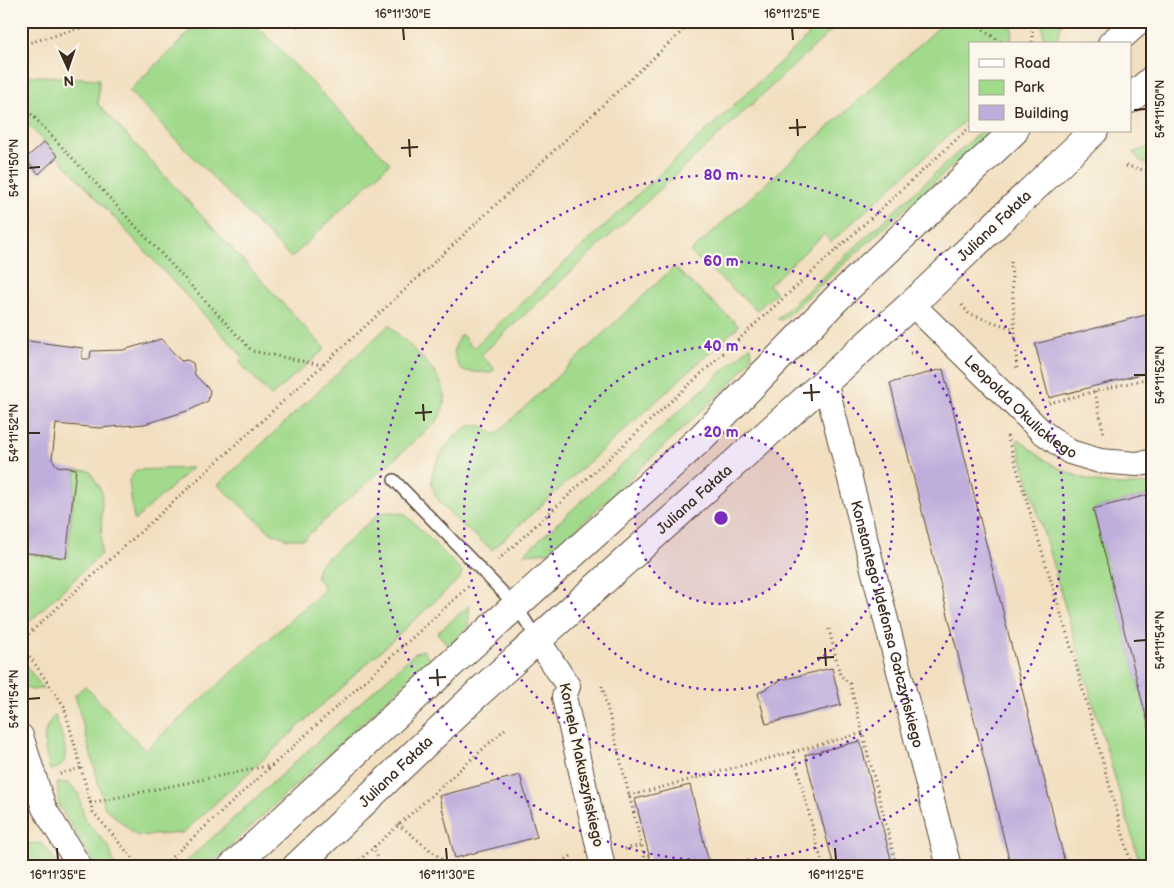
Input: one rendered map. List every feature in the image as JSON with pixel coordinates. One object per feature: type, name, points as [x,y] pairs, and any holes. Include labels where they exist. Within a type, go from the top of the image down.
[{"type":"street","points":[[1114,42],[1139,21],[1153,37]]},
{"type":"street","points":[[1132,97],[1153,79]]},
{"type":"street","points":[[232,867],[700,439],[839,296],[1013,132]]},
{"type":"street","name":"Juliana Fałata","points":[[296,867],[476,695],[912,304],[1093,132]]},
{"type":"street","name":"Leopolda Okulickiego","points":[[912,304],[1041,431],[1070,452],[1100,462],[1136,464],[1153,462]]},
{"type":"street","name":"Konstantego Ildefonsa Gałczyńskiego","points":[[825,381],[949,867]]},
{"type":"street","name":"Kornela Makuszyńskiego","points":[[538,640],[568,686],[564,697],[603,867]]},
{"type":"street","points":[[21,736],[44,808],[80,867]]},
{"type":"lane","points":[[394,480],[516,606],[538,640]]},
{"type":"path","points":[[21,45],[75,32],[105,21]]},
{"type":"path","points":[[140,867],[93,812],[64,706],[21,643],[323,366],[693,21]]},
{"type":"path","points":[[971,21],[1000,42]]},
{"type":"path","points":[[1032,21],[1032,42]]},
{"type":"path","points":[[21,102],[252,351],[323,366]]},
{"type":"path","points":[[161,867],[969,128]]},
{"type":"path","points":[[1126,166],[1153,172]]},
{"type":"path","points":[[1011,262],[1017,378]]},
{"type":"path","points":[[962,305],[969,314],[1014,329]]},
{"type":"path","points":[[910,353],[928,352]]},
{"type":"path","points":[[1040,406],[1153,377]]},
{"type":"path","points":[[1094,392],[1105,438]]},
{"type":"path","points":[[1006,430],[1071,646],[1132,867]]},
{"type":"path","points":[[829,629],[840,675],[850,684],[897,867]]},
{"type":"path","points":[[602,686],[647,867]]},
{"type":"path","points":[[352,867],[505,729]]},
{"type":"path","points":[[629,796],[863,733]]},
{"type":"path","points":[[793,752],[823,867]]},
{"type":"path","points":[[90,803],[273,765]]},
{"type":"path","points":[[398,824],[451,867]]},
{"type":"path","points":[[374,846],[379,867]]},
{"type":"green space","points":[[201,21],[252,21],[390,163],[291,258],[129,91]]},
{"type":"green space","points":[[824,21],[842,21],[481,355],[495,369],[490,373],[463,371],[455,358],[456,344],[461,334],[473,348]]},
{"type":"green space","points":[[946,21],[1013,21],[1011,42],[969,42],[969,117],[831,242],[824,234],[769,285],[776,293],[757,310],[690,252]]},
{"type":"green space","points":[[1042,21],[1062,21],[1057,42],[1044,42]]},
{"type":"green space","points":[[21,75],[99,79],[98,104],[325,349],[271,396],[239,362],[243,357],[21,117]]},
{"type":"green space","points":[[980,132],[990,132],[782,320],[777,319]]},
{"type":"green space","points":[[1153,146],[1153,165],[1142,162],[1137,158],[1134,152]]},
{"type":"green space","points":[[674,267],[739,326],[492,550],[457,521],[441,504],[436,495],[432,486],[432,478],[438,459],[444,449],[467,427],[483,426],[495,435]]},
{"type":"green space","points":[[389,325],[430,367],[442,386],[445,402],[437,421],[304,539],[288,539],[270,532],[218,485]]},
{"type":"green space","points":[[751,347],[752,358],[735,379],[552,552],[524,554],[748,348]]},
{"type":"green space","points":[[1019,439],[1048,462],[1080,477],[1115,484],[1153,483],[1153,504],[1148,495],[1093,509],[1153,742],[1153,867],[1141,867],[1017,442]]},
{"type":"green space","points":[[192,468],[134,521],[129,480],[136,470]]},
{"type":"green space","points":[[76,470],[90,471],[102,492],[101,554],[27,624],[21,618],[21,553],[67,558]]},
{"type":"green space","points":[[380,513],[405,514],[462,571],[460,578],[183,833],[137,836],[105,808],[75,695],[85,686],[145,750],[325,589],[316,576],[318,566]]},
{"type":"green space","points":[[470,605],[468,626],[450,647],[437,633]]},
{"type":"green space","points":[[423,650],[430,659],[208,867],[180,867],[415,653]]},
{"type":"green space","points":[[21,659],[43,688],[32,690],[21,686]]},
{"type":"green space","points":[[55,715],[63,739],[65,756],[63,763],[50,770],[44,741],[46,728]]},
{"type":"green space","points":[[57,783],[67,783],[78,792],[85,820],[109,847],[115,867],[99,867],[93,861],[59,806]]},
{"type":"green space","points":[[40,843],[48,850],[59,867],[21,867],[25,863],[21,859],[21,847],[27,844]]},
{"type":"building","points":[[291,21],[303,21],[297,27]]},
{"type":"building","points":[[44,142],[58,156],[39,174],[25,159]]},
{"type":"building","points":[[1153,313],[1153,371],[1049,398],[1035,344]]},
{"type":"building","points":[[161,339],[181,361],[187,360],[193,363],[195,375],[210,390],[208,401],[190,410],[145,424],[100,428],[56,424],[52,459],[57,466],[76,469],[66,558],[21,552],[21,340],[83,348],[82,359],[90,359],[91,351],[123,350]]},
{"type":"building","points":[[943,369],[1066,867],[1011,867],[890,383]]},
{"type":"building","points":[[1148,495],[1153,514],[1152,739],[1093,509]]},
{"type":"building","points":[[832,668],[841,705],[766,724],[758,693],[781,680]]},
{"type":"building","points":[[860,741],[893,867],[834,867],[805,755]]},
{"type":"building","points":[[520,775],[537,837],[455,858],[439,796]]},
{"type":"building","points":[[690,785],[710,867],[652,867],[635,799]]}]
